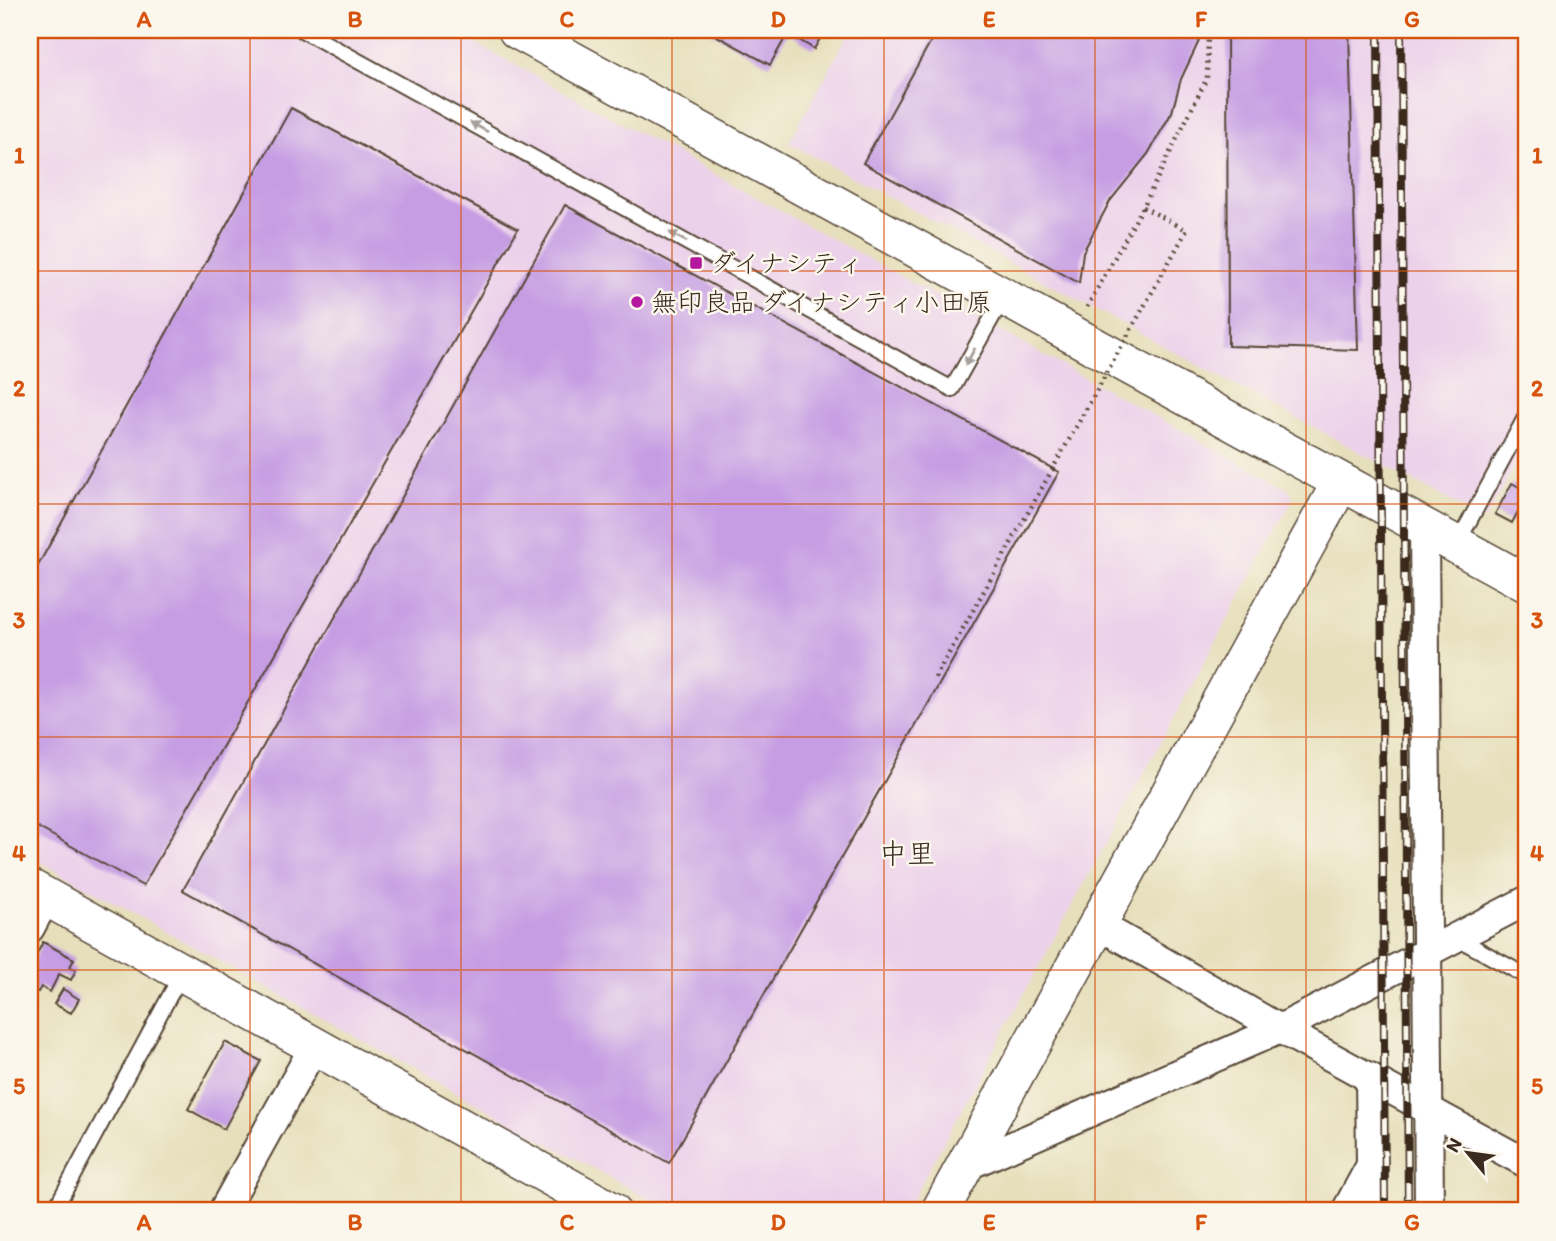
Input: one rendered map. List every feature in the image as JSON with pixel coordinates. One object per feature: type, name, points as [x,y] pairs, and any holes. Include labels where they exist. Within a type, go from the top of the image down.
[{"type":"street","points":[[517,30],[1526,583]]},
{"type":"street","points":[[940,1211],[1341,482]]},
{"type":"street","points":[[1424,528],[1429,1211]]},
{"type":"street","points":[[964,1167],[1280,1030],[1526,901]]},
{"type":"street","points":[[35,905],[182,973],[612,1211]]},
{"type":"street","points":[[1097,924],[1280,1030],[1526,1163]]},
{"type":"street","points":[[223,1211],[315,1045]]},
{"type":"street","points":[[1370,1077],[1371,1211]]},
{"type":"street","points":[[1346,1211],[1371,1165]]},
{"type":"lane","points":[[302,30],[952,389],[1003,297]]},
{"type":"lane","points":[[1457,545],[1526,416]]},
{"type":"lane","points":[[1457,938],[1526,976]]},
{"type":"lane","points":[[54,1211],[182,973]]},
{"type":"path","points":[[1085,311],[1143,207],[1207,78],[1208,30]]},
{"type":"path","points":[[935,678],[1187,230],[1143,207]]},
{"type":"shaded area","name":"ダイナシティ","points":[[30,30],[451,30],[1288,489],[1293,499],[906,1211],[670,1211],[30,856]]},
{"type":"shaded area","name":"ダイナシティ","points":[[851,30],[1526,30],[1526,445],[1485,520],[789,143]]},
{"type":"building","points":[[706,30],[825,30],[814,49],[788,33],[770,65]]},
{"type":"building","points":[[937,30],[1192,30],[1199,41],[1181,79],[1172,112],[1148,154],[1110,201],[1083,252],[1079,283],[863,163]]},
{"type":"building","points":[[1227,30],[1349,30],[1358,350],[1228,346]]},
{"type":"building","points":[[291,108],[518,229],[143,886],[30,823],[30,580]]},
{"type":"building","points":[[565,205],[1059,472],[669,1163],[183,890]]},
{"type":"building","points":[[1512,483],[1526,491],[1526,506],[1522,504],[1512,523],[1495,514]]},
{"type":"building","points":[[43,942],[74,959],[70,967],[76,970],[71,980],[59,974],[50,992],[41,987],[38,992],[30,988],[30,967]]},
{"type":"building","points":[[63,989],[79,999],[71,1013],[54,1004]]},
{"type":"building","points":[[225,1042],[261,1061],[224,1129],[188,1109]]},
{"type":"railway","points":[[1378,30],[1385,1211]]},
{"type":"railway","points":[[1401,30],[1408,1211]]},
{"type":"place","name":"ダイナシティ","points":[[696,263]]},
{"type":"place","name":"無印良品 ダイナシティ小田原","points":[[637,302]]},
{"type":"district","name":"中里","points":[[907,853]]}]
